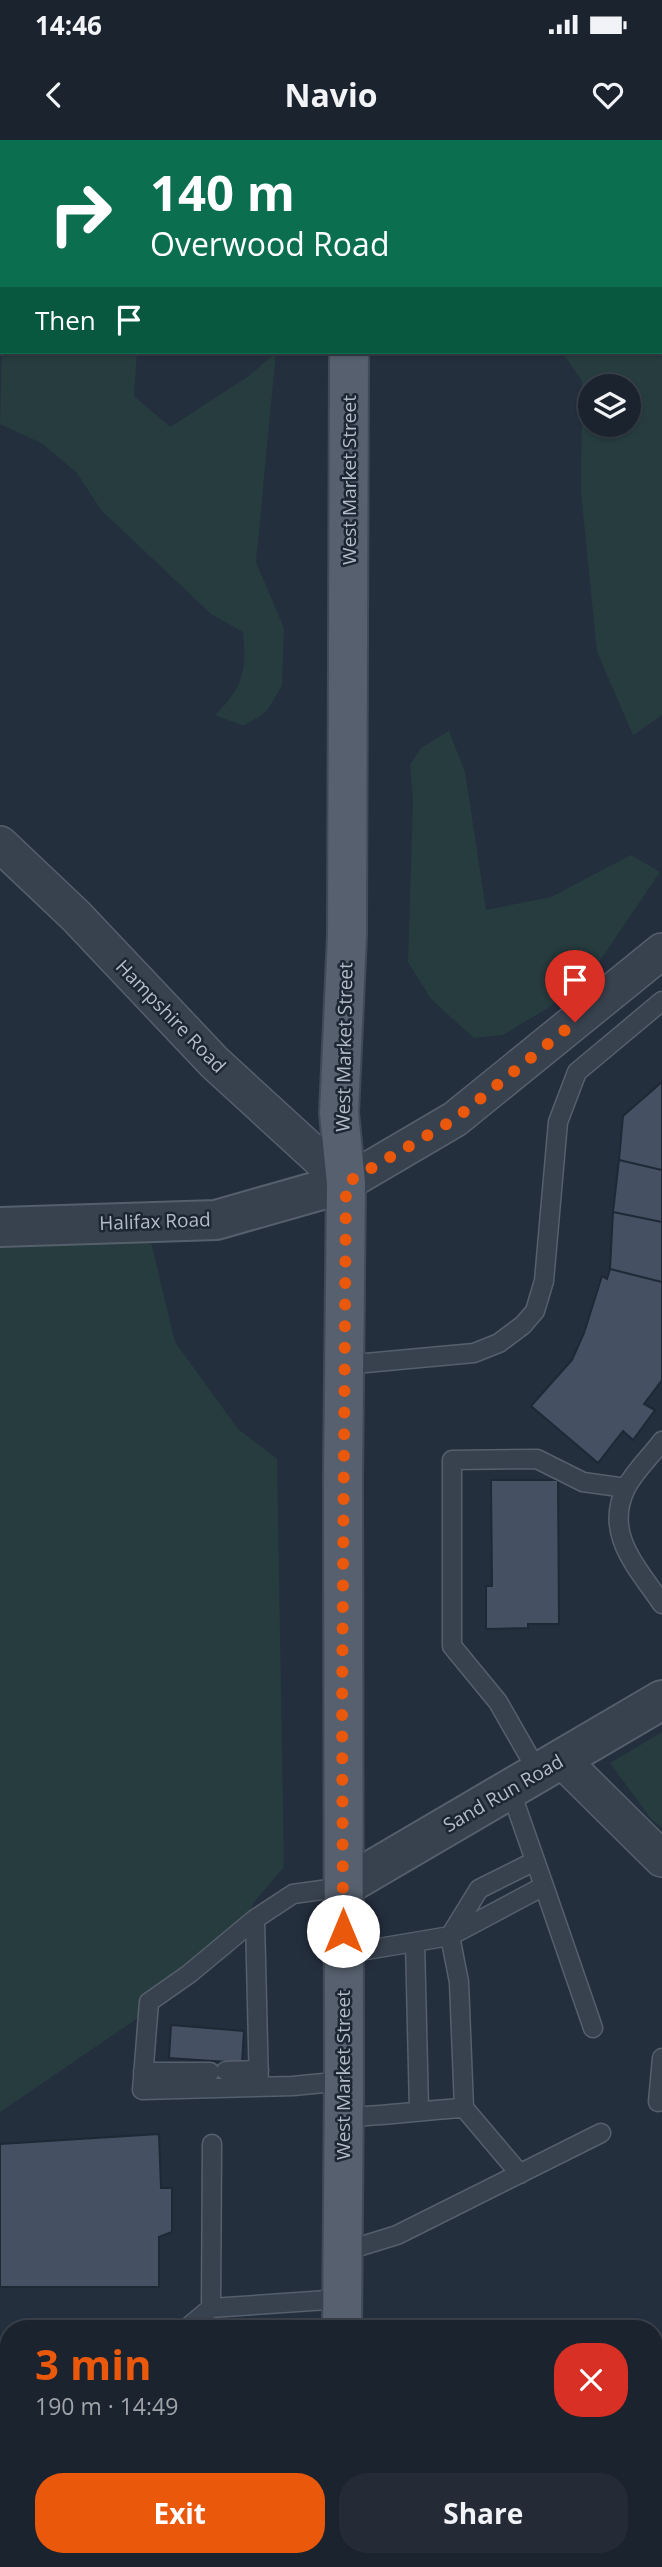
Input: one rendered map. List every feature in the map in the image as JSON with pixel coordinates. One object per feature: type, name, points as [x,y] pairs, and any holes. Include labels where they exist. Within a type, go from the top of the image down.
[{"type":"main road","name":"West Market Street","points":[[342,2314],[346,1183],[339,1113],[347,935],[349,354]]},
{"type":"street","name":"Hampshire Road","points":[[0,844],[76,916],[214,1062],[346,1183]]},
{"type":"street","points":[[346,1183],[455,1119],[662,951]]},
{"type":"street","name":"Halifax Road","points":[[0,1227],[216,1220],[346,1183]]},
{"type":"street","name":"Sand Run Road","points":[[343,1886],[662,1700]]},
{"type":"street","points":[[536,1774],[662,1859]]},
{"type":"lane","points":[[344,1365],[474,1353],[499,1343],[523,1325],[534,1311],[544,1281],[558,1122],[577,1072],[662,1001]]},
{"type":"lane","points":[[662,1441],[626,1488],[616,1523],[626,1551],[662,1604]]},
{"type":"lane","points":[[593,2028],[535,1861],[536,1774],[498,1702],[452,1646],[452,1460],[537,1459],[583,1482],[626,1488]]},
{"type":"lane","points":[[520,2174],[464,2108],[459,1982],[450,1936],[479,1889],[535,1861]]},
{"type":"lane","points":[[259,2078],[142,2090],[149,2002],[189,1974],[255,1919],[293,1894],[343,1886]]},
{"type":"lane","points":[[343,1954],[450,1936],[544,1886]]},
{"type":"lane","points":[[255,1919],[259,2078]]},
{"type":"lane","points":[[415,1941],[419,2110]]},
{"type":"lane","points":[[658,2102],[662,2058]]},
{"type":"lane","points":[[143,2072],[218,2071],[259,2078],[397,2115],[419,2110],[464,2108]]},
{"type":"lane","points":[[342,2252],[397,2235],[601,2133]]},
{"type":"lane","points":[[211,2308],[212,2144]]},
{"type":"lane","points":[[197,2320],[211,2308],[342,2314]]},
{"type":"green space","points":[[2,354],[137,354],[134,396],[170,427],[249,376],[276,354],[256,562],[284,628],[282,686],[266,712],[244,726],[215,715],[232,696],[241,678],[243,632],[211,614],[101,510],[77,473],[43,444],[0,424]]},
{"type":"green space","points":[[563,354],[662,354],[662,715],[633,735],[597,652],[581,492],[581,437],[641,437],[641,374],[578,375]]},
{"type":"green space","points":[[449,731],[465,772],[486,910],[551,897],[631,855],[660,872],[599,962],[551,1006],[503,1035],[474,1038],[431,999],[408,962],[413,801],[410,765],[421,748]]},
{"type":"green space","points":[[150,1238],[175,1342],[238,1429],[277,1459],[284,1867],[254,1902],[232,1954],[0,2112],[0,1248]]},
{"type":"green space","points":[[662,1732],[662,1827],[652,1820],[610,1763]]},
{"type":"building","points":[[662,1082],[662,1170],[619,1160],[623,1116]]},
{"type":"building","points":[[619,1160],[662,1170],[662,1222],[613,1212]]},
{"type":"building","points":[[613,1212],[662,1222],[662,1282],[610,1269]]},
{"type":"building","points":[[610,1269],[662,1282],[662,1380],[644,1404],[655,1410],[633,1440],[623,1431],[598,1463],[531,1406],[572,1360],[584,1333],[602,1276],[607,1279]]},
{"type":"building","points":[[491,1480],[558,1480],[559,1624],[528,1624],[528,1628],[486,1629],[486,1586],[492,1586]]},
{"type":"building","points":[[171,2025],[244,2031],[242,2063],[169,2058]]},
{"type":"building","points":[[159,2134],[161,2188],[172,2188],[172,2232],[159,2237],[159,2287],[0,2287],[0,2144]]},
{"type":"route","points":[[343,1931],[346,1183],[455,1119],[575,1022]]}]
